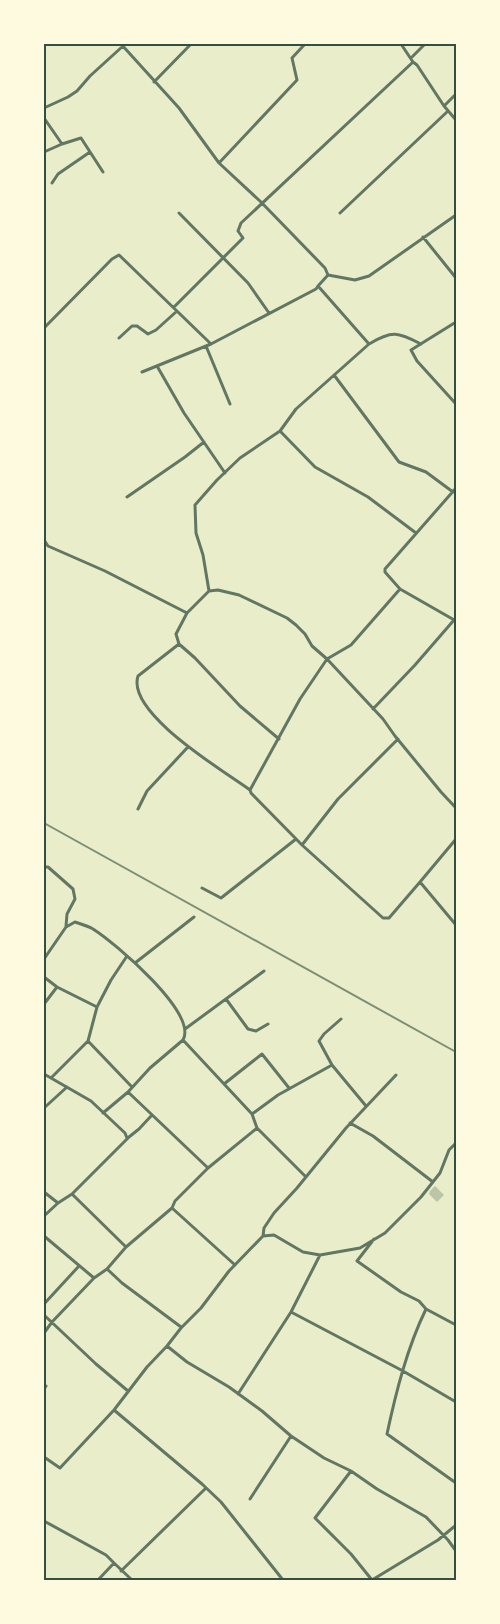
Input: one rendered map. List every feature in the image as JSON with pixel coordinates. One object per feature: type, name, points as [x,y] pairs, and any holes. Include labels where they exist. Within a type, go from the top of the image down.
[{"type":"street","points":[[154,82],[191,44]]},
{"type":"street","points":[[219,162],[297,80],[292,58],[305,44]]},
{"type":"street","points":[[401,44],[444,106],[456,120]]},
{"type":"street","points":[[411,58],[425,44]]},
{"type":"street","points":[[44,108],[77,91],[122,45],[179,108],[219,162],[325,268],[328,276]]},
{"type":"street","points":[[174,307],[242,238],[238,231],[240,223],[413,62]]},
{"type":"street","points":[[444,106],[456,94]]},
{"type":"street","points":[[340,213],[448,111]]},
{"type":"street","points":[[44,118],[62,144]]},
{"type":"street","points":[[44,152],[81,138],[103,172]]},
{"type":"street","points":[[52,183],[58,174],[90,152]]},
{"type":"street","points":[[179,213],[248,283],[269,313]]},
{"type":"street","points":[[328,276],[355,280],[369,276],[456,215]]},
{"type":"street","points":[[424,237],[456,278]]},
{"type":"street","points":[[44,328],[112,259],[119,255],[212,344]]},
{"type":"street","points":[[142,372],[212,344],[269,313],[275,312],[316,289],[328,276]]},
{"type":"street","points":[[318,286],[369,344]]},
{"type":"street","points":[[118,338],[132,326],[137,326],[148,334],[156,330],[177,311]]},
{"type":"street","points":[[456,322],[411,350],[417,361],[456,404]]},
{"type":"street","points":[[209,591],[203,555],[196,533],[195,505],[240,458],[280,432],[296,409],[369,344],[382,337],[402,334],[421,344]]},
{"type":"street","points":[[206,346],[230,404]]},
{"type":"street","points":[[157,366],[184,414],[225,473]]},
{"type":"street","points":[[334,375],[399,462],[426,472],[453,492]]},
{"type":"street","points":[[280,432],[315,467],[368,497],[416,533]]},
{"type":"street","points":[[127,496],[204,442]]},
{"type":"street","points":[[373,709],[416,665],[455,620],[400,588],[385,572],[385,569],[456,488]]},
{"type":"street","points":[[44,540],[48,546],[105,572],[187,614]]},
{"type":"street","points":[[250,790],[300,700],[327,659],[351,645],[400,588]]},
{"type":"street","points":[[279,739],[240,706],[180,644],[176,634],[187,614],[209,591],[218,590],[240,595],[287,618],[305,634],[312,646],[327,659],[373,709],[456,808]]},
{"type":"street","points":[[180,644],[138,676],[136,689],[142,700],[163,726],[188,748],[250,790],[302,845],[383,918],[390,918],[456,840]]},
{"type":"street","points":[[302,845],[338,799],[398,739]]},
{"type":"street","points":[[138,809],[147,791],[188,748]]},
{"type":"street","points":[[202,888],[221,898],[296,839]]},
{"type":"street","points":[[44,866],[48,867],[73,889],[75,899],[67,914],[66,927]]},
{"type":"street","points":[[420,882],[456,925]]},
{"type":"street","points":[[135,963],[194,917]]},
{"type":"street","points":[[44,959],[66,927],[75,922],[92,928],[145,971],[177,1010],[185,1029],[186,1035],[183,1040],[150,1068],[128,1092],[103,1113]]},
{"type":"street","points":[[51,1078],[88,1040],[97,1008],[126,956]]},
{"type":"street","points":[[185,1029],[264,971]]},
{"type":"street","points":[[44,977],[57,987],[97,1008]]},
{"type":"street","points":[[44,1004],[57,987]]},
{"type":"street","points":[[226,999],[248,1029],[256,1032],[268,1024]]},
{"type":"street","points":[[341,1019],[319,1041],[332,1066],[366,1106]]},
{"type":"street","points":[[88,1040],[132,1087]]},
{"type":"street","points":[[183,1040],[252,1114],[257,1128],[306,1177]]},
{"type":"street","points":[[224,1084],[262,1054],[289,1088]]},
{"type":"street","points":[[252,1114],[289,1088],[332,1066]]},
{"type":"street","points":[[44,1074],[91,1101],[125,1133],[127,1138],[129,1137]]},
{"type":"street","points":[[44,1457],[60,1468],[114,1410],[181,1328],[201,1308],[235,1265],[263,1236],[264,1228],[274,1214],[350,1123],[396,1075]]},
{"type":"street","points":[[44,1108],[67,1087]]},
{"type":"street","points":[[128,1092],[208,1168]]},
{"type":"street","points":[[44,1216],[58,1203],[72,1194],[152,1116]]},
{"type":"street","points":[[350,1123],[373,1136],[433,1182]]},
{"type":"street","points":[[44,1333],[94,1278],[107,1269],[126,1247],[172,1208],[175,1202],[208,1168],[257,1128]]},
{"type":"street","points":[[263,1236],[274,1235],[303,1252],[320,1255],[360,1248],[385,1233],[421,1197],[440,1173],[449,1150],[456,1143]]},
{"type":"street","points":[[44,1192],[58,1203]]},
{"type":"street","points":[[72,1194],[126,1247]]},
{"type":"street","points":[[172,1208],[235,1265]]},
{"type":"street","points":[[44,1236],[94,1278]]},
{"type":"street","points":[[374,1239],[357,1261],[401,1292],[419,1300],[426,1309],[456,1325]]},
{"type":"street","points":[[238,1394],[291,1312],[320,1255]]},
{"type":"street","points":[[44,1304],[79,1266]]},
{"type":"street","points":[[107,1269],[122,1283],[181,1328]]},
{"type":"street","points":[[426,1309],[418,1326],[403,1371],[387,1434],[456,1483]]},
{"type":"street","points":[[291,1312],[403,1371],[456,1402]]},
{"type":"street","points":[[44,1315],[128,1391]]},
{"type":"street","points":[[167,1346],[187,1362],[262,1410],[291,1436],[324,1458],[426,1517],[444,1535],[456,1551]]},
{"type":"street","points":[[114,1410],[221,1502],[283,1580]]},
{"type":"street","points":[[250,1499],[291,1436]]},
{"type":"street","points":[[351,1472],[314,1518],[351,1554],[372,1580],[444,1535],[456,1525]]},
{"type":"street","points":[[121,1571],[206,1488]]},
{"type":"street","points":[[44,1522],[106,1556],[132,1580]]},
{"type":"street","points":[[98,1580],[114,1563]]},
{"type":"building","points":[[435,1186],[444,1195],[437,1202],[429,1194]]},
{"type":"railway","points":[[44,823],[456,1052]]}]
